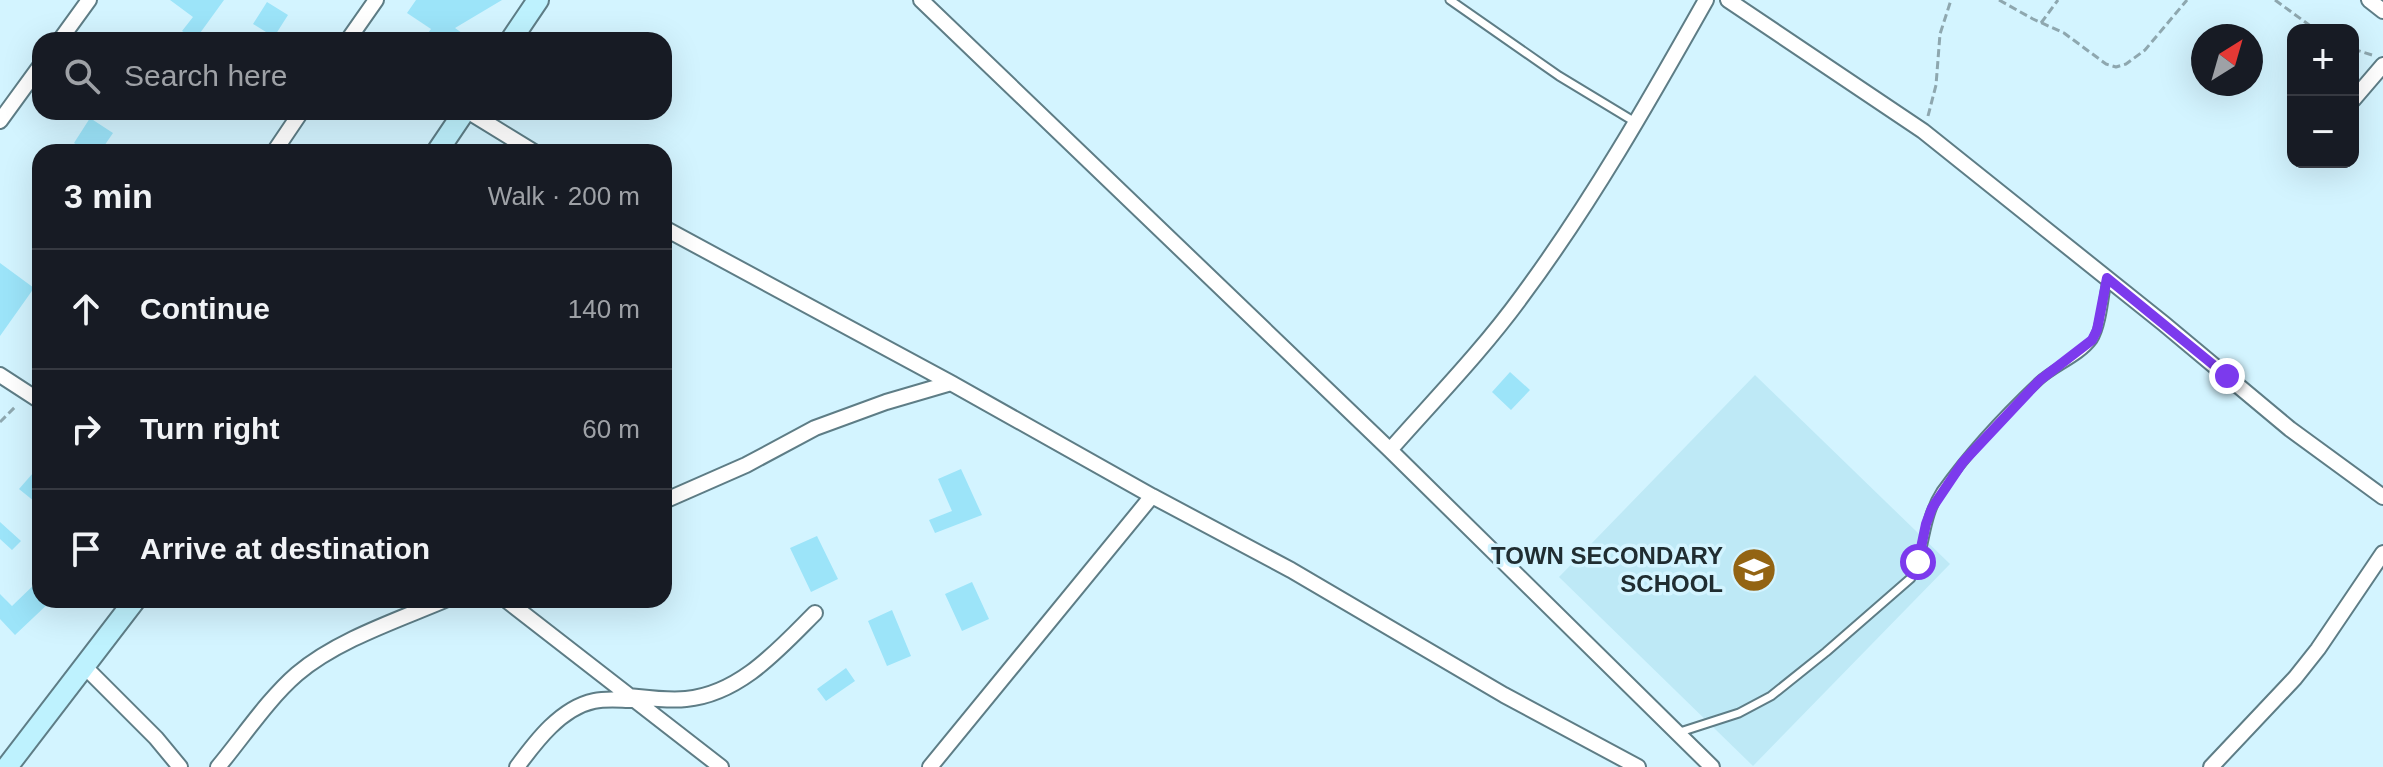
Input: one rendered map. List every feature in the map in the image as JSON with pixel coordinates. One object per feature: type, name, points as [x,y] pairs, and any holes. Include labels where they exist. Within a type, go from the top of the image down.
[{"type":"main road","points":[[516,32],[538,0]]},
{"type":"main road","points":[[443,144],[460,120]]},
{"type":"main road","points":[[7,767],[129,608]]},
{"type":"street","points":[[66,32],[89,0]]},
{"type":"street","points":[[354,32],[376,0]]},
{"type":"street","points":[[921,0],[1390,450],[1712,767]]},
{"type":"street","points":[[1390,450],[1489,338],[1565,236],[1636,123],[1706,0]]},
{"type":"street","points":[[1728,0],[1923,131],[2290,429],[2383,497]]},
{"type":"street","points":[[2369,0],[2383,11]]},
{"type":"street","points":[[2356,96],[2379,60]]},
{"type":"street","points":[[0,121],[32,77]]},
{"type":"street","points":[[279,144],[296,120]]},
{"type":"street","points":[[480,120],[520,144]]},
{"type":"street","points":[[672,232],[1291,570],[1504,695],[1638,767]]},
{"type":"street","points":[[0,375],[32,396]]},
{"type":"street","points":[[672,497],[746,465],[815,428],[951,383]]},
{"type":"street","points":[[930,767],[1152,496]]},
{"type":"street","points":[[2211,767],[2303,669],[2383,553]]},
{"type":"street","points":[[218,767],[299,672],[358,638],[427,608]]},
{"type":"street","points":[[516,608],[721,767]]},
{"type":"street","points":[[517,767],[545,732],[571,712],[594,701],[686,699],[725,690],[756,669],[815,613]]},
{"type":"street","points":[[85,667],[156,738],[180,767]]},
{"type":"lane","points":[[1450,0],[1559,76],[1636,123]]},
{"type":"lane","points":[[1677,733],[1739,713],[1771,696],[1911,578],[1918,562],[1926,524],[1940,493],[1963,462],[2040,380],[2092,340],[2097,330],[2107,278]]},
{"type":"path","points":[[1923,131],[1936,85],[1940,34],[1951,0]]},
{"type":"path","points":[[1999,0],[2064,33],[2106,64],[2121,67],[2145,50],[2187,0]]},
{"type":"path","points":[[2041,23],[2058,0]]},
{"type":"path","points":[[2275,0],[2308,24]]},
{"type":"path","points":[[2359,52],[2379,60]]},
{"type":"path","points":[[0,422],[32,398]]},
{"type":"shaded area","name":"TOWN SECONDARY SCHOOL","points":[[1755,375],[1950,564],[1753,766],[1559,577]]},
{"type":"building","points":[[170,0],[224,0],[201,32],[182,31],[193,17]]},
{"type":"building","points":[[416,0],[502,0],[455,28],[461,32],[429,32],[431,29],[407,13]]},
{"type":"building","points":[[267,2],[288,15],[277,32],[266,32],[253,24]]},
{"type":"building","points":[[89,120],[113,133],[105,144],[74,143]]},
{"type":"building","points":[[0,263],[32,287],[32,291],[0,336]]},
{"type":"building","points":[[1510,372],[1530,390],[1511,410],[1492,392]]},
{"type":"building","points":[[961,469],[982,515],[935,533],[929,520],[952,511],[938,479]]},
{"type":"building","points":[[32,474],[32,500],[19,489]]},
{"type":"building","points":[[0,522],[21,541],[12,550],[0,539]]},
{"type":"building","points":[[817,536],[838,579],[811,592],[790,548]]},
{"type":"building","points":[[972,582],[989,619],[962,631],[945,594]]},
{"type":"building","points":[[32,587],[32,608],[44,608],[15,635],[0,619],[0,594],[12,606]]},
{"type":"building","points":[[892,610],[911,656],[887,666],[868,621]]},
{"type":"building","points":[[846,668],[855,681],[826,701],[817,689]]},
{"type":"place","name":"TOWN SECONDARY SCHOOL","points":[[1754,570]]},
{"type":"route","points":[[1918,562],[1932,508],[1963,462],[2040,380],[2092,340],[2097,330],[2107,278],[2227,376]]}]
